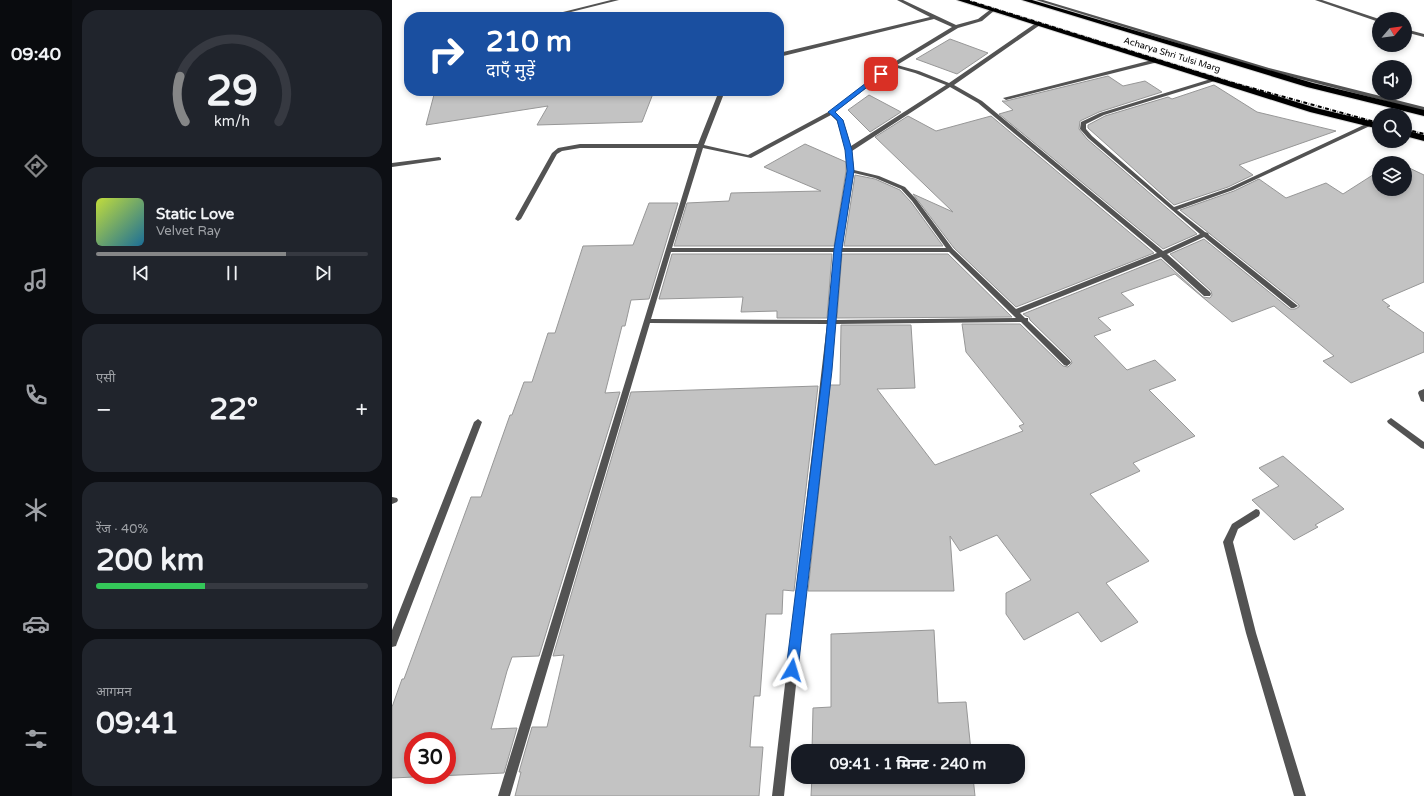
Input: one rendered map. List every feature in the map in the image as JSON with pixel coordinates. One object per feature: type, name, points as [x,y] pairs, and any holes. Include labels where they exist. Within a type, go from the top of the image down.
[{"type":"highway","name":"Acharya Shri Tulsi Marg","points":[[960,0],[1313,110],[1370,124]]},
{"type":"highway","name":"Acharya Shri Tulsi Marg","points":[[1025,0],[1310,85],[1424,114]]},
{"type":"highway","points":[[1412,135],[1424,138]]},
{"type":"street","points":[[566,12],[617,0]]},
{"type":"street","points":[[899,0],[956,27]]},
{"type":"street","points":[[1038,0],[1267,69],[1424,109]]},
{"type":"street","points":[[1317,0],[1372,19]]},
{"type":"street","points":[[518,219],[555,153],[560,150],[580,146],[702,146],[749,157],[832,112],[893,65],[956,27],[980,20],[993,10]]},
{"type":"street","points":[[784,53],[935,17]]},
{"type":"street","points":[[848,150],[950,85],[1038,24]]},
{"type":"street","points":[[1412,32],[1424,36]]},
{"type":"street","points":[[1006,98],[1156,60]]},
{"type":"street","points":[[893,65],[917,72],[950,85],[980,102],[1162,254],[1207,294]]},
{"type":"street","points":[[1216,79],[1102,114],[1083,123],[1083,129],[1090,137],[1173,209],[1294,306]]},
{"type":"street","points":[[504,796],[697,155],[702,146],[711,115],[720,96]]},
{"type":"street","points":[[778,796],[832,322],[838,249],[851,171],[848,150],[840,120],[832,112]]},
{"type":"street","points":[[1173,209],[1231,189],[1370,124]]},
{"type":"street","points":[[392,165],[439,159]]},
{"type":"street","points":[[851,171],[877,177],[903,188],[914,200],[951,250],[1008,306],[1025,320],[1067,363]]},
{"type":"street","points":[[1016,312],[1162,254],[1206,234]]},
{"type":"street","points":[[668,250],[951,250]]},
{"type":"street","points":[[647,321],[832,322],[1025,320]]},
{"type":"street","points":[[1424,392],[1422,393],[1424,399]]},
{"type":"street","points":[[1391,421],[1424,446]]},
{"type":"street","points":[[392,643],[478,422]]},
{"type":"street","points":[[1256,514],[1235,527],[1228,542],[1251,633],[1300,796]]},
{"type":"building","points":[[950,39],[988,53],[957,74],[916,59]]},
{"type":"building","points":[[1108,76],[1123,86],[1145,81],[1162,92],[1099,112],[1080,121],[1079,129],[1087,139],[1197,234],[1163,249],[999,114],[1013,110],[1002,101]]},
{"type":"building","points":[[1214,85],[1257,112],[1336,131],[1239,165],[1253,175],[1228,187],[1174,205],[1088,128],[1088,125],[1105,116],[1168,97],[1172,99]]},
{"type":"building","points":[[869,95],[901,112],[870,132],[848,110]]},
{"type":"building","points":[[434,96],[652,96],[642,122],[537,125],[548,106],[426,125]]},
{"type":"building","points":[[908,116],[936,131],[991,116],[1154,253],[1016,307],[954,248],[913,194],[953,212],[875,137]]},
{"type":"building","points":[[805,144],[846,162],[846,171],[834,246],[674,246],[687,203],[729,201],[731,193],[821,191],[764,167]]},
{"type":"building","points":[[1412,169],[1424,175],[1424,282],[1382,300],[1390,306],[1387,307],[1424,333],[1424,352],[1351,383],[1323,361],[1334,356],[1274,306],[1232,322],[1175,274],[1121,293],[1134,305],[1098,318],[1111,330],[1094,336],[1127,370],[1155,360],[1176,380],[1149,390],[1195,436],[1133,463],[1140,471],[1090,494],[1149,561],[1106,583],[1138,622],[1101,642],[1078,612],[1024,640],[1006,614],[1006,593],[1031,580],[997,535],[960,551],[950,536],[954,591],[808,591],[830,385],[840,385],[841,325],[911,325],[915,388],[877,389],[935,465],[1023,431],[1019,426],[1024,424],[966,352],[962,324],[1020,324],[1063,366],[1068,367],[1072,363],[1071,360],[1030,320],[1029,317],[1023,314],[1161,259],[1203,297],[1210,298],[1212,295],[1211,291],[1170,254],[1204,239],[1290,309],[1295,309],[1299,307],[1299,305],[1180,210],[1234,191],[1259,179],[1286,198],[1326,183],[1343,194],[1372,175],[1372,196],[1412,196]]},
{"type":"building","points":[[855,175],[875,179],[900,190],[911,202],[943,246],[844,246]]},
{"type":"building","points":[[649,203],[678,203],[649,299],[631,300],[625,326],[622,326],[605,393],[620,392],[539,656],[512,657],[507,671],[491,729],[517,728],[504,773],[456,775],[456,732],[404,732],[404,777],[392,778],[392,707],[402,679],[404,679],[471,497],[481,497],[510,415],[512,415],[524,382],[532,382],[548,333],[555,333],[583,246],[633,245]]},
{"type":"building","points":[[672,254],[832,254],[827,318],[777,318],[777,311],[741,312],[743,297],[659,299]]},
{"type":"building","points":[[842,254],[948,254],[1012,317],[837,318]]},
{"type":"building","points":[[818,386],[794,591],[783,590],[782,614],[766,614],[760,696],[754,696],[750,747],[763,747],[759,796],[515,796],[521,772],[519,772],[532,727],[547,727],[564,655],[553,656],[631,392]]},
{"type":"building","points":[[1283,456],[1344,509],[1315,525],[1318,527],[1294,540],[1252,500],[1279,486],[1259,468]]},
{"type":"building","points":[[934,630],[938,703],[966,702],[970,744],[812,744],[813,708],[831,707],[831,634]]},
{"type":"building","points":[[812,784],[974,784],[975,796],[811,796]]},
{"type":"railway","points":[[966,0],[1226,81],[1372,121]]},
{"type":"railway","points":[[1412,131],[1424,134]]},
{"type":"route","points":[[792,670],[827,370],[838,249],[851,171],[846,140],[842,132],[840,120],[832,112],[881,74]]}]
